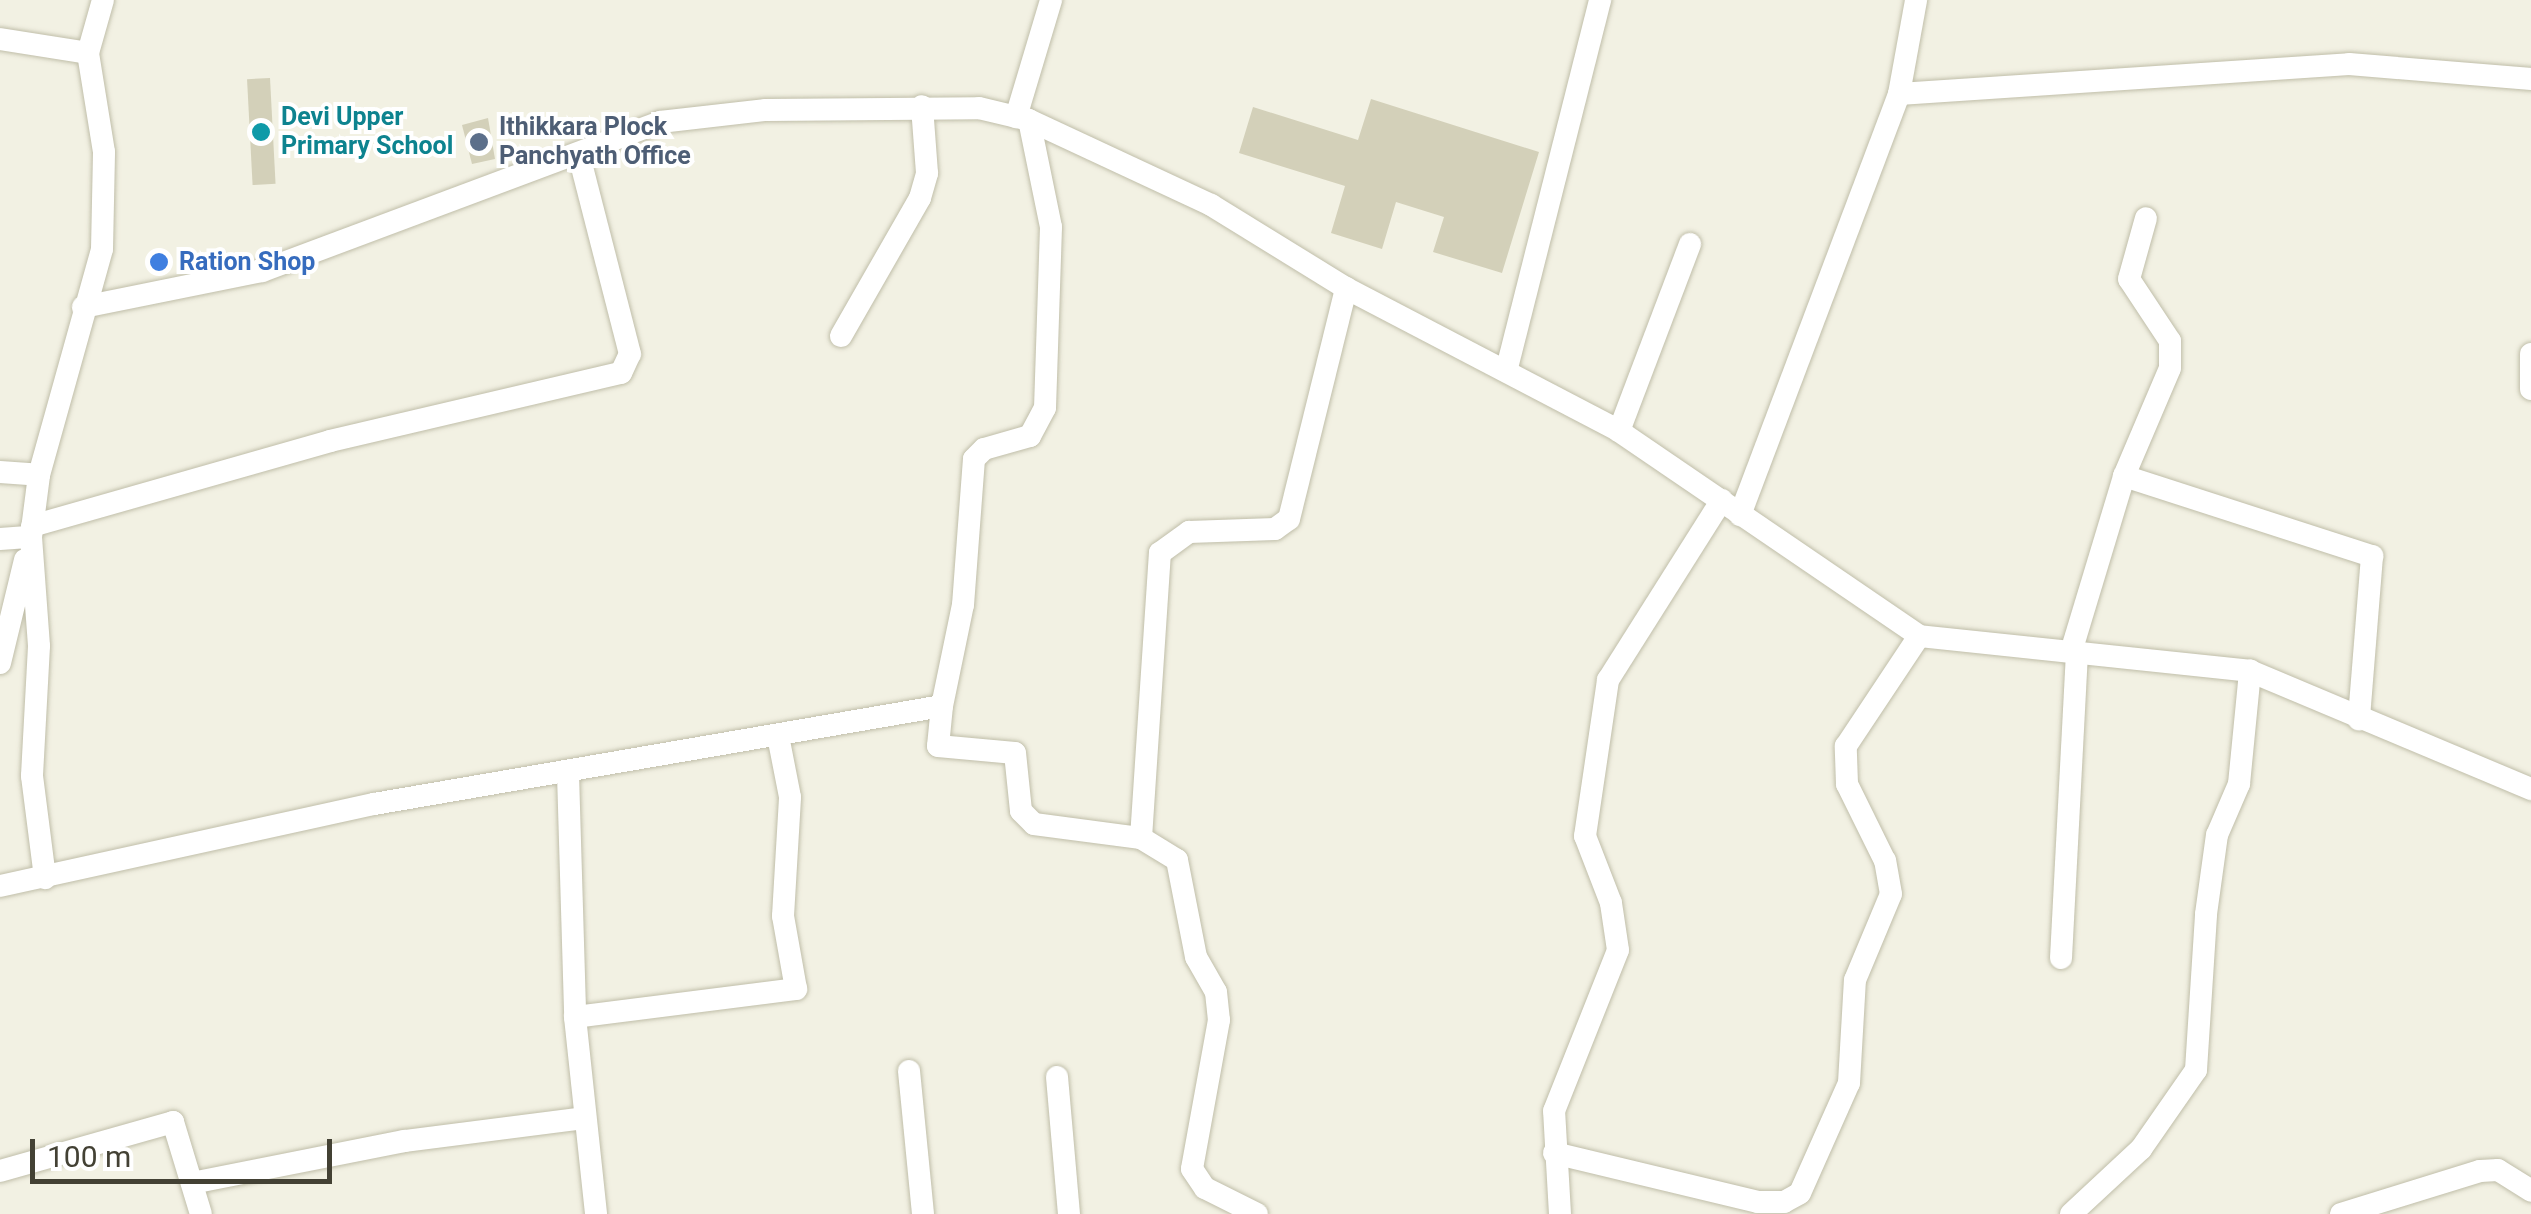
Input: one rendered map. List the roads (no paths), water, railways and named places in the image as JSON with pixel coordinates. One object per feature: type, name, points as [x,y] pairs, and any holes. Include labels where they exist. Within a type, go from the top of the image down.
[{"type":"street","points":[[0,663],[32,531],[39,475],[102,250],[104,152],[88,54],[103,0]]},
{"type":"street","points":[[1051,0],[1022,119],[1051,227],[1045,408],[1030,436],[984,449],[974,460],[962,605],[938,746],[1015,753],[1021,811],[1034,824],[1141,838],[1166,850],[1185,876],[1196,957],[1216,992],[1219,1020],[1193,1172],[1205,1188],[1257,1214]]},
{"type":"street","points":[[1507,368],[1600,0]]},
{"type":"street","points":[[1560,1214],[1554,1153],[1560,1088],[1618,950],[1611,903],[1585,836],[1608,680],[1731,507],[1899,94],[1916,0]]},
{"type":"street","points":[[0,39],[88,54]]},
{"type":"street","points":[[1899,94],[2348,64],[2531,79]]},
{"type":"street","points":[[83,308],[262,271],[687,116],[922,106],[1022,119],[1211,205],[1346,288],[1507,368],[1620,431],[1919,636],[2250,671],[2531,789]]},
{"type":"street","points":[[841,336],[920,198],[927,173],[922,106]]},
{"type":"street","points":[[0,539],[330,441],[621,373],[630,354],[579,155]]},
{"type":"street","points":[[2061,958],[2074,652],[2124,476],[2172,353],[2129,279],[2146,218]]},
{"type":"street","points":[[1620,431],[1690,244]]},
{"type":"street","points":[[1141,838],[1163,546],[1189,532],[1274,529],[1290,520],[1346,288]]},
{"type":"street","points":[[2531,354],[2531,390]]},
{"type":"street","points":[[0,472],[39,475]]},
{"type":"street","points":[[2124,476],[2372,556],[2359,720]]},
{"type":"street","points":[[32,531],[39,646],[32,776],[45,878]]},
{"type":"street","points":[[1554,1153],[1758,1202],[1784,1202],[1800,1193],[1850,1083],[1855,980],[1891,894],[1885,861],[1847,784],[1846,746],[1919,636]]},
{"type":"street","points":[[2071,1214],[2141,1149],[2196,1070],[2206,914],[2217,836],[2239,784],[2250,671]]},
{"type":"street","points":[[0,886],[374,804],[568,774],[942,706]]},
{"type":"street","points":[[574,1017],[796,989],[783,916],[790,797],[778,736]]},
{"type":"street","points":[[568,774],[574,1017],[596,1214]]},
{"type":"street","points":[[908,1071],[923,1214]]},
{"type":"street","points":[[1057,1077],[1069,1214]]},
{"type":"street","points":[[192,1183],[406,1141],[584,1118]]},
{"type":"street","points":[[0,1171],[173,1122],[202,1214]]},
{"type":"street","points":[[2341,1214],[2480,1170],[2498,1170],[2531,1191]]},
{"type":"place","name":"Devi Upper Primary School","points":[[261,132]]},
{"type":"place","name":"Ithikkara Plock Panchyath Office","points":[[479,142]]},
{"type":"place","name":"Ration Shop","points":[[159,262]]}]
